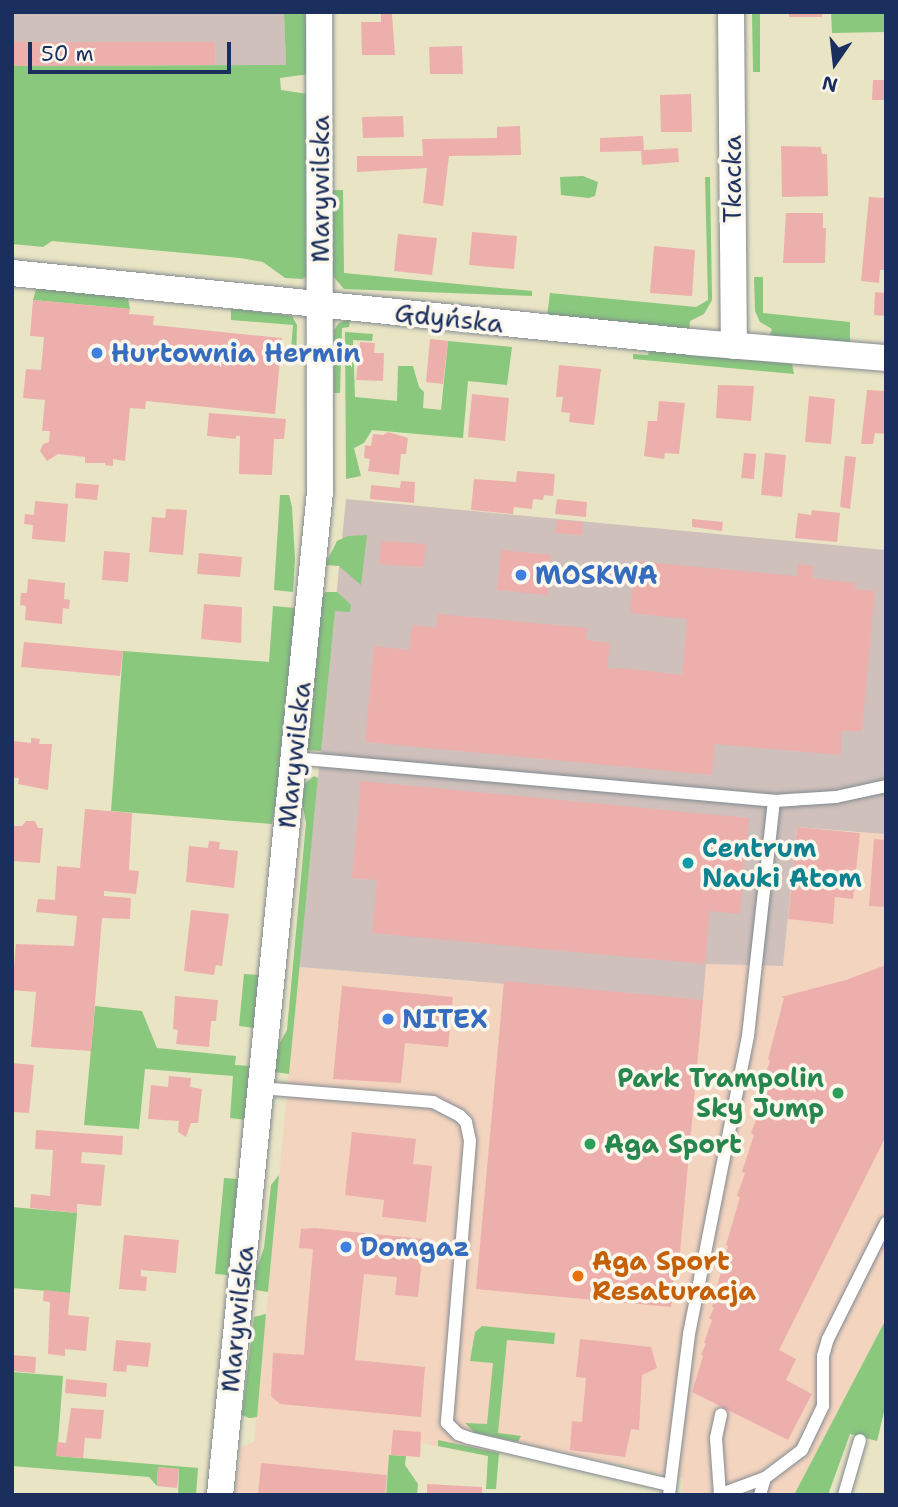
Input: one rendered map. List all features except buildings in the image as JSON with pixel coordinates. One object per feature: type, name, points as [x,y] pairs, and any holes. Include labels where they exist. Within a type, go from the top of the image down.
[{"type":"street","name":"Marywilska","points":[[220,1495],[320,492],[319,12]]},
{"type":"street","name":"Tkacka","points":[[731,12],[734,346]]},
{"type":"street","name":"Gdyńska","points":[[12,273],[734,346],[886,358]]},
{"type":"lane","points":[[294,758],[774,801],[836,797],[886,786]]},
{"type":"lane","points":[[259,1087],[433,1102],[460,1116],[466,1122],[470,1141],[447,1423],[458,1434],[470,1438],[670,1490],[689,1334],[748,1036],[774,801]]},
{"type":"lane","points":[[721,1415],[716,1438],[719,1495],[765,1478],[802,1450],[821,1413],[825,1398],[825,1348],[886,1223]]},
{"type":"lane","points":[[844,1495],[860,1440]]},
{"type":"lane","points":[[760,1495],[765,1478]]},
{"type":"shaded area","points":[[12,12],[284,12],[286,65],[12,66]]},
{"type":"shaded area","points":[[346,499],[886,550],[884,834],[797,827],[783,966],[706,964],[703,1000],[299,967]]},
{"type":"shaded area","points":[[886,788],[886,1319],[794,1495],[682,1495],[683,1478],[492,1438],[488,1456],[421,1443],[420,1457],[389,1455],[385,1495],[235,1495],[241,1447],[254,1442],[299,967],[474,982],[705,964],[783,966],[797,827],[860,833]]},
{"type":"green space","points":[[284,12],[305,12],[309,74],[280,78],[281,90],[308,94],[310,275],[302,279],[285,278],[263,262],[240,258],[52,241],[43,247],[12,244],[12,66],[286,65]]},
{"type":"green space","points":[[752,12],[760,12],[760,72],[753,72]]},
{"type":"green space","points":[[831,12],[886,12],[886,32],[832,33]]},
{"type":"green space","points":[[583,176],[598,182],[595,196],[589,198],[561,195],[560,177]]},
{"type":"green space","points":[[705,177],[710,177],[712,300],[704,314],[690,321],[689,330],[547,316],[550,293],[696,307],[708,300]]},
{"type":"green space","points":[[332,190],[343,190],[344,273],[532,291],[532,296],[344,289],[333,276]]},
{"type":"green space","points":[[754,277],[763,277],[763,313],[850,322],[850,345],[769,337],[772,329],[760,322],[755,311]]},
{"type":"green space","points":[[37,286],[128,298],[130,309],[33,300]]},
{"type":"green space","points":[[231,308],[292,316],[297,325],[296,361],[290,361],[293,325],[231,320]]},
{"type":"green space","points":[[350,319],[349,327],[342,328],[340,393],[334,393],[334,330],[339,323]]},
{"type":"green space","points":[[345,332],[373,334],[372,341],[353,340],[355,397],[397,401],[398,366],[413,366],[419,387],[424,392],[423,408],[441,410],[448,341],[512,347],[507,385],[468,381],[463,438],[372,430],[364,443],[354,448],[361,476],[346,479]]},
{"type":"green space","points":[[649,350],[792,364],[794,374],[633,359],[633,354],[648,355]]},
{"type":"green space","points":[[280,495],[289,495],[292,507],[295,559],[293,592],[274,590]]},
{"type":"green space","points":[[367,535],[361,585],[339,566],[325,565],[337,541],[348,536]]},
{"type":"green space","points":[[326,592],[337,592],[351,605],[350,612],[335,611],[321,751],[306,750],[322,595]]},
{"type":"green space","points":[[273,606],[295,608],[281,772],[272,824],[111,811],[123,651],[269,662]]},
{"type":"green space","points":[[314,776],[318,778],[289,1074],[274,1072],[278,1046],[287,1030],[306,823],[302,802],[304,784]]},
{"type":"green space","points":[[244,974],[261,975],[255,1028],[239,1026]]},
{"type":"green space","points":[[95,1006],[142,1011],[157,1048],[236,1056],[235,1065],[251,1066],[246,1120],[230,1118],[233,1076],[145,1069],[139,1129],[84,1125]]},
{"type":"green space","points":[[279,1175],[268,1292],[256,1290],[254,1276],[264,1248],[271,1185]]},
{"type":"green space","points":[[224,1178],[238,1179],[229,1275],[215,1274]]},
{"type":"green space","points":[[12,1207],[77,1213],[70,1293],[12,1288]]},
{"type":"green space","points":[[266,1314],[257,1417],[249,1418],[242,1415],[254,1317]]},
{"type":"green space","points":[[886,1319],[886,1404],[877,1441],[850,1434],[828,1495],[794,1495]]},
{"type":"green space","points":[[482,1326],[555,1333],[554,1344],[507,1340],[498,1433],[521,1436],[518,1442],[475,1433],[465,1423],[487,1424],[493,1363],[470,1361],[475,1332]]},
{"type":"green space","points":[[12,1372],[63,1376],[57,1456],[198,1468],[196,1495],[178,1495],[179,1469],[158,1467],[157,1486],[149,1477],[12,1466]]},
{"type":"green space","points":[[438,1440],[499,1453],[496,1489],[486,1489],[488,1456],[438,1446]]},
{"type":"green space","points":[[389,1455],[406,1456],[405,1465],[418,1484],[417,1495],[386,1495]]},
{"type":"place","name":"Hurtownia Hermin","points":[[97,353]]},
{"type":"place","name":"MOSKWA","points":[[521,575]]},
{"type":"place","name":"Centrum Nauki Atom","points":[[688,863]]},
{"type":"place","name":"NITEX","points":[[388,1019]]},
{"type":"place","name":"Park Trampolin Sky Jump","points":[[838,1093]]},
{"type":"place","name":"Aga Sport","points":[[590,1144]]},
{"type":"place","name":"Domgaz","points":[[346,1247]]},
{"type":"place","name":"Aga Sport Resaturacja","points":[[578,1276]]}]
